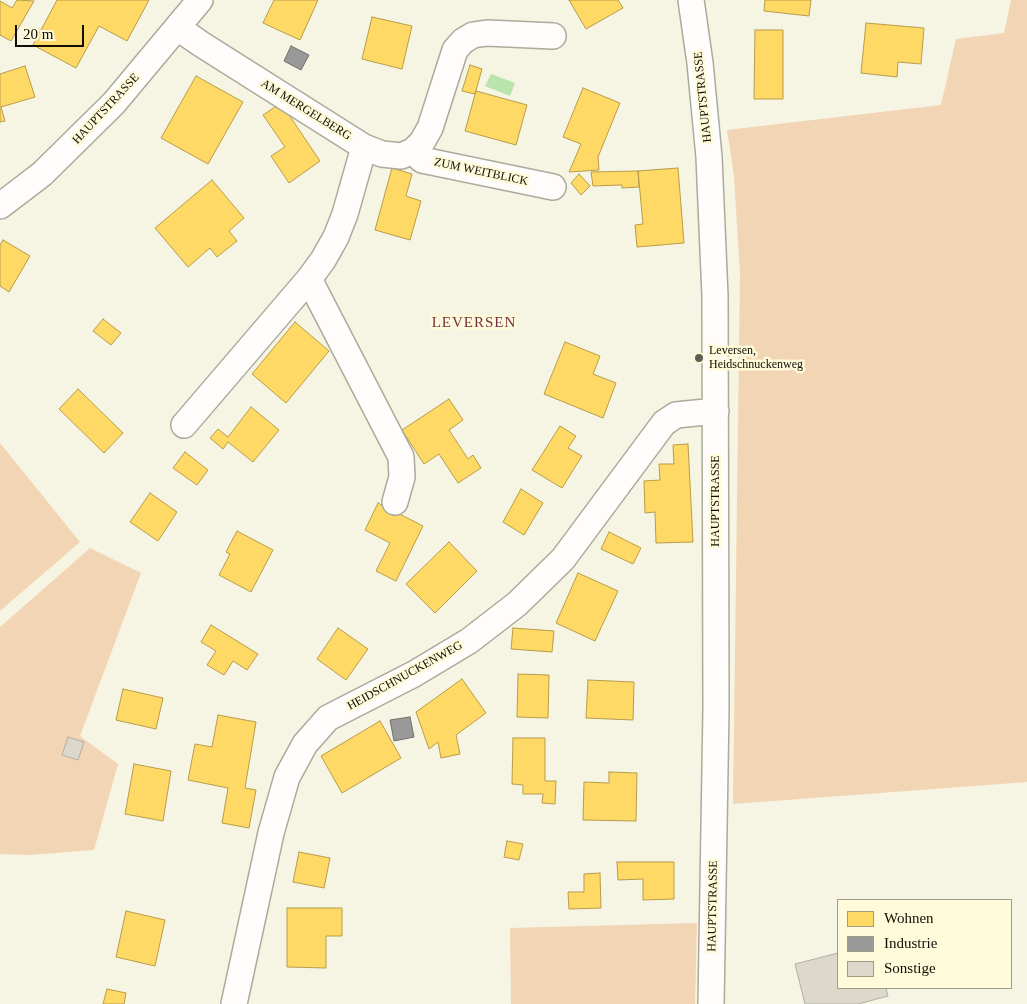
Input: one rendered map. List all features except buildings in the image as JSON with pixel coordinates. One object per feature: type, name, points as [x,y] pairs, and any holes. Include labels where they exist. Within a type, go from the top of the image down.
[{"type":"street","name":"HAUPTSTRASSE","points":[[0,206],[42,174],[82,137],[114,104],[200,0]]},
{"type":"street","name":"HAUPTSTRASSE","points":[[690,0],[700,63],[714,236],[716,709],[711,1004]]},
{"type":"street","name":"AM MERGELBERG","points":[[178,28],[364,147],[345,214],[336,237],[309,279],[184,425]]},
{"type":"street","points":[[364,147],[382,154],[400,156],[413,151],[422,142],[430,128],[455,50],[463,41],[473,35],[487,33],[553,36]]},
{"type":"street","name":"ZUM WEITBLICK","points":[[413,151],[422,160],[553,187]]},
{"type":"street","points":[[309,279],[400,457],[402,477],[395,502]]},
{"type":"street","name":"HEIDSCHNUCKENWEG","points":[[234,1004],[271,833],[287,777],[304,744],[328,718],[414,674],[469,641],[517,604],[563,559],[664,423],[676,415],[716,411]]},
{"type":"shaded area","points":[[1011,0],[1027,0],[1027,782],[733,804],[740,274],[734,176],[727,130],[941,105],[956,39],[1004,33]]},
{"type":"shaded area","points":[[491,74],[515,83],[510,96],[485,86]]},
{"type":"shaded area","points":[[0,443],[80,542],[0,611]]},
{"type":"shaded area","points":[[90,548],[141,573],[80,736],[118,764],[94,850],[29,855],[0,854],[0,627]]},
{"type":"shaded area","points":[[697,923],[695,1004],[511,1004],[510,928]]},
{"type":"place","name":"Leversen, Heidschnuckenweg","points":[[699,358]]},
{"type":"district","name":"LEVERSEN","points":[[474,323]]}]
